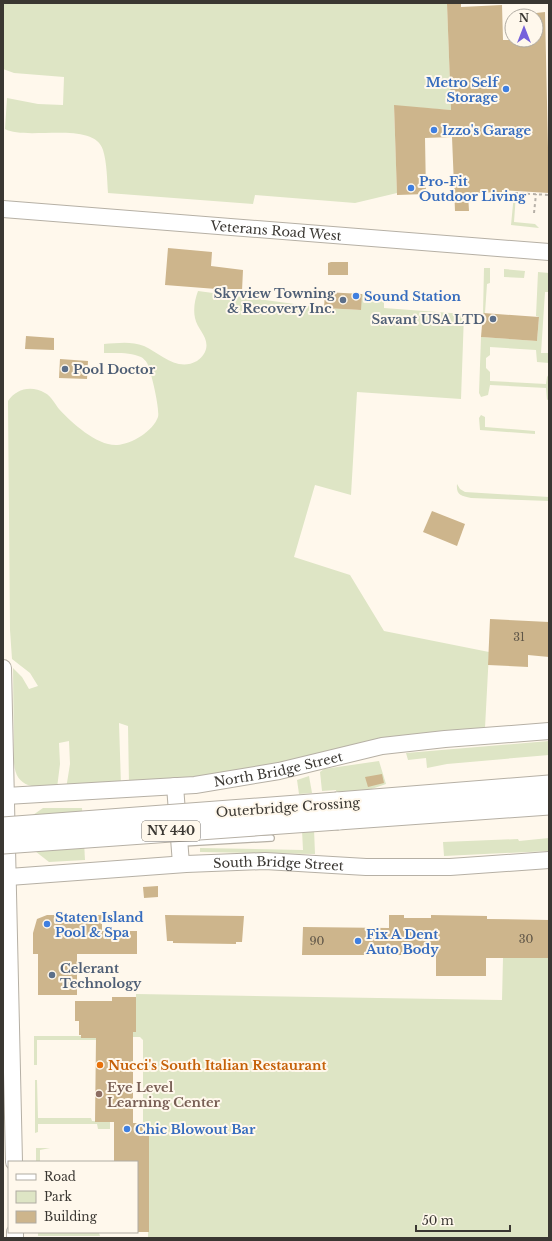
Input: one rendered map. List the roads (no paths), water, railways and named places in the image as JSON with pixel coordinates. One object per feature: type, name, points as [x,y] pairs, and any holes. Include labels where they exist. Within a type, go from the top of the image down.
[{"type":"highway","points":[[506,790],[549,781]]},
{"type":"highway","name":"Outerbridge Crossing","points":[[3,843],[338,811],[549,786]]},
{"type":"highway","name":"Outerbridge Crossing","points":[[3,828],[338,811],[401,814],[549,804]]},
{"type":"highway","points":[[401,814],[549,817]]},
{"type":"street","name":"Veterans Road West","points":[[3,209],[549,252]]},
{"type":"street","points":[[3,668],[9,877],[8,1044],[12,1161]]},
{"type":"street","name":"North Bridge Street","points":[[6,796],[213,783],[279,771],[352,753],[401,744],[549,731]]},
{"type":"street","points":[[175,786],[181,864]]},
{"type":"street","name":"South Bridge Street","points":[[9,877],[181,864],[265,861],[366,866],[450,866],[549,860]]},
{"type":"lane","points":[[179,843],[271,838]]},
{"type":"place","name":"Metro Self Storage","points":[[506,89]]},
{"type":"place","name":"Izzo's Garage","points":[[434,130]]},
{"type":"place","name":"Pro-Fit Outdoor Living","points":[[411,188]]},
{"type":"place","name":"Sound Station","points":[[356,296]]},
{"type":"place","name":"Skyview Towning & Recovery Inc.","points":[[343,300]]},
{"type":"place","name":"Savant USA LTD","points":[[493,319]]},
{"type":"place","name":"Pool Doctor","points":[[65,369]]},
{"type":"place","name":"Staten Island Pool & Spa","points":[[47,924]]},
{"type":"place","name":"Fix A Dent Auto Body","points":[[358,941]]},
{"type":"place","name":"Celerant Technology","points":[[52,975]]},
{"type":"place","name":"Nucci's South Italian Restaurant","points":[[100,1065]]},
{"type":"place","name":"Eye Level Learning Center","points":[[99,1094]]},
{"type":"place","name":"Chic Blowout Bar","points":[[127,1129]]}]
